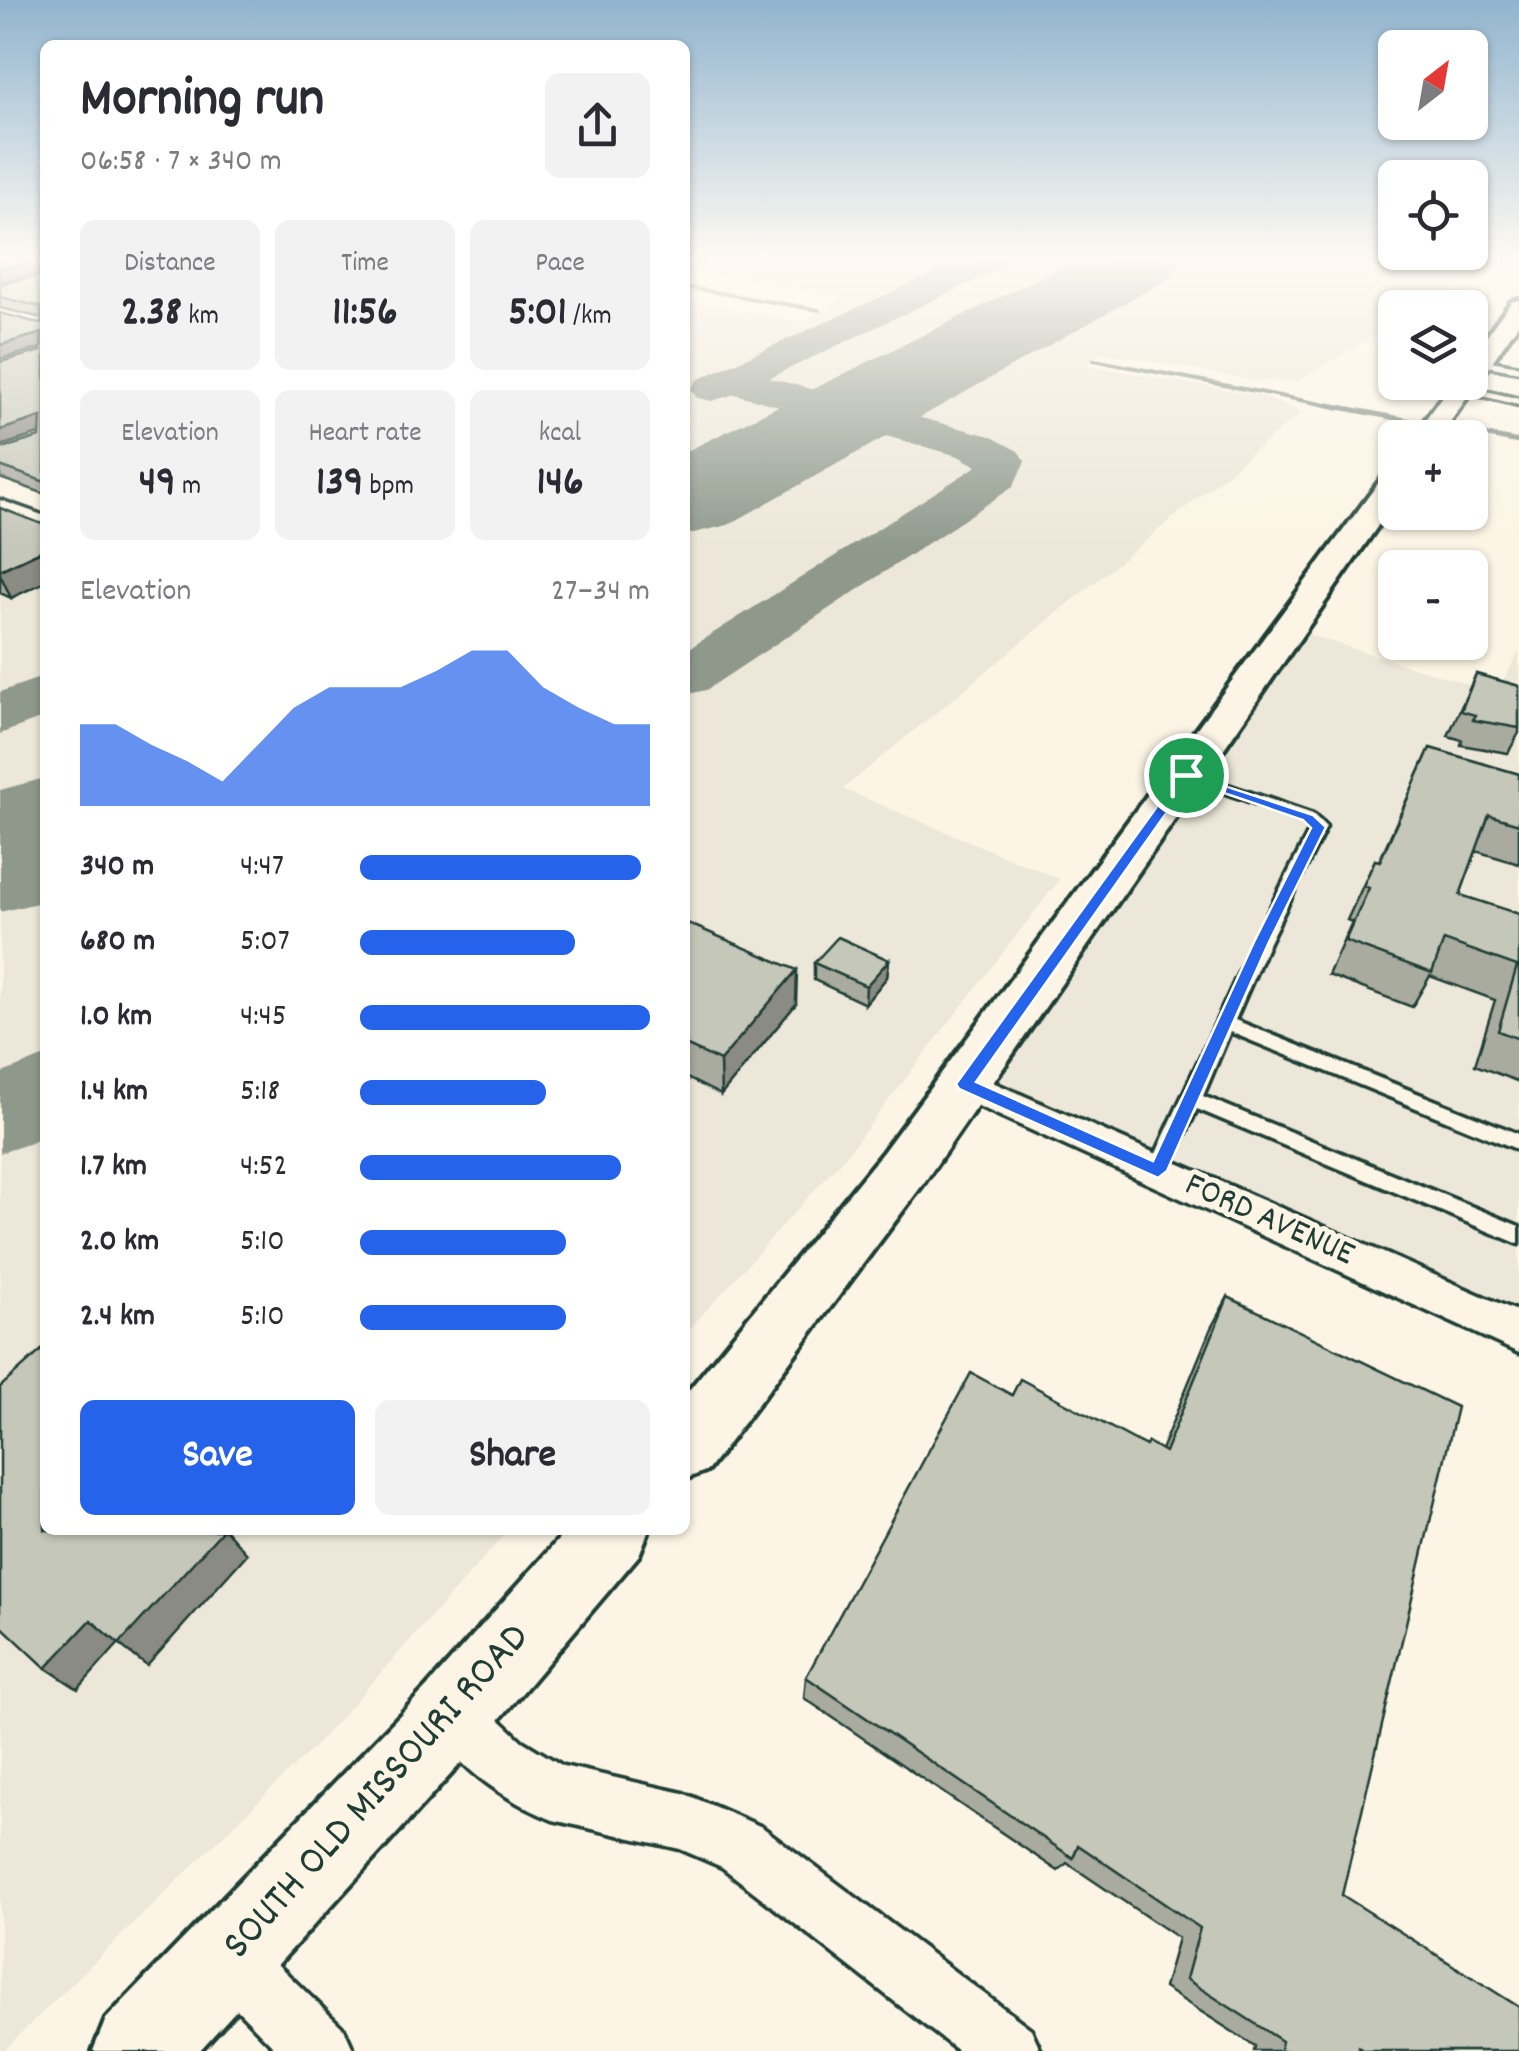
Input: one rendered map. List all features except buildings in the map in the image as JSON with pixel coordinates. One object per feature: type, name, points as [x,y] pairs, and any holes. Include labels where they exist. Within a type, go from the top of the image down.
[{"type":"main road","points":[[690,1440],[824,1274],[965,1084],[1378,504]]},
{"type":"main road","name":"SOUTH OLD MISSOURI ROAD","points":[[138,2051],[454,1714],[610,1535]]},
{"type":"street","points":[[4,511],[40,522]]},
{"type":"street","name":"FORD AVENUE","points":[[965,1084],[1519,1333]]},
{"type":"street","points":[[454,1714],[502,1760],[553,1792],[683,1821],[742,1847],[1010,2051]]},
{"type":"street","points":[[228,1958],[322,2051]]},
{"type":"lane","points":[[1488,374],[1519,369]]},
{"type":"lane","points":[[1488,386],[1519,402]]},
{"type":"lane","points":[[1158,1171],[1319,827],[1308,818],[1186,775]]},
{"type":"lane","points":[[1225,1023],[1519,1142]]},
{"type":"lane","points":[[1192,1099],[1519,1235]]},
{"type":"shaded area","points":[[690,356],[1097,356],[1086,365],[1261,396],[1302,412],[843,789],[1060,879],[848,1153],[690,1328]]},
{"type":"shaded area","points":[[1122,356],[1340,356],[1297,381],[1255,381]]},
{"type":"shaded area","points":[[0,518],[40,532],[40,1535],[505,1535],[314,1747],[0,2051]]},
{"type":"shaded area","points":[[1290,629],[1378,656],[1378,660],[1390,660],[1496,693],[1519,652],[1519,1333],[965,1084]]},
{"type":"waterway","points":[[1094,360],[1342,408]]},
{"type":"waterway","points":[[1329,405],[1519,442]]},
{"type":"taxiway","points":[[731,380],[784,356]]},
{"type":"taxiway","points":[[690,674],[996,477],[1002,461],[974,446],[731,380]]},
{"type":"taxiway","points":[[712,389],[731,380]]},
{"type":"taxiway","points":[[0,715],[40,696]]},
{"type":"taxiway","points":[[0,1118],[40,1092]]},
{"type":"runway","points":[[690,496],[959,356]]},
{"type":"runway","points":[[0,856],[40,835]]},
{"type":"route","points":[[1186,775],[1308,818],[1319,827],[1261,942],[1158,1171],[965,1084],[1186,775]]}]
